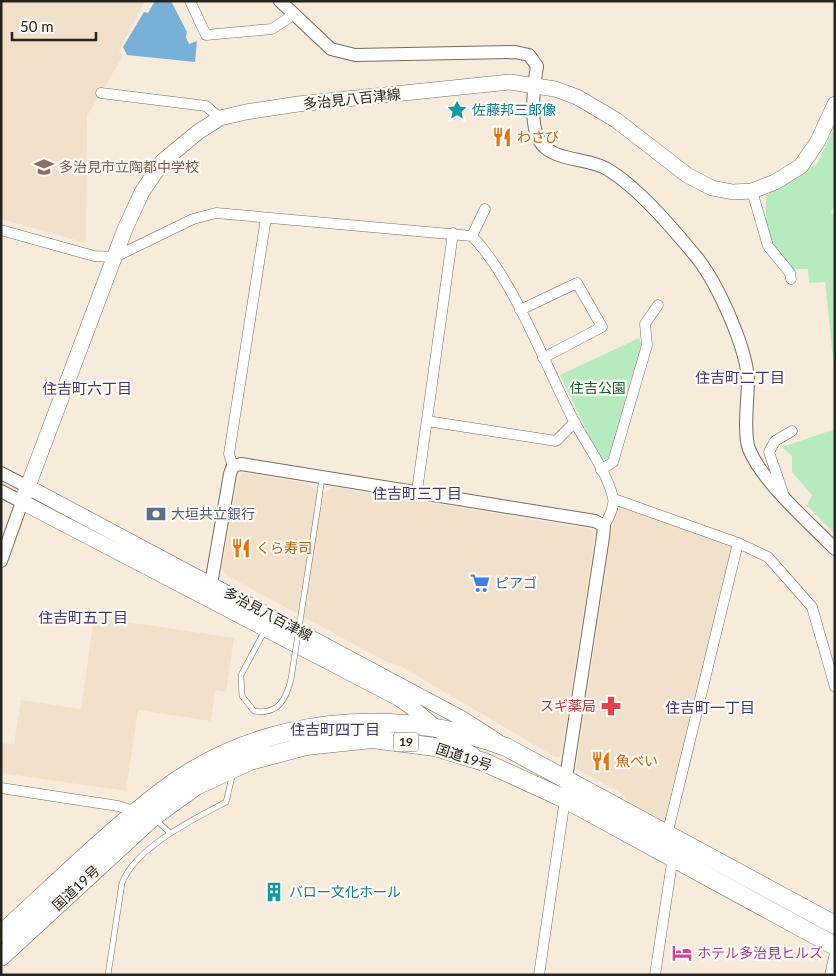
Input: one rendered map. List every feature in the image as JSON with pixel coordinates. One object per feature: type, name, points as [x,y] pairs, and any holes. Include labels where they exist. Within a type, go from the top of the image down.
[{"type":"highway","name":"国道19号","points":[[1,957],[145,815],[163,790],[240,746],[307,727],[372,721],[435,726],[468,733],[506,747],[835,925]]},
{"type":"highway","name":"国道19号","points":[[1,934],[145,815],[196,786],[250,761],[306,746],[372,739],[436,747],[484,762],[565,799],[673,856],[835,946]]},
{"type":"main road","name":"多治見八百津線","points":[[484,762],[460,748],[420,711],[398,698],[22,502],[125,228],[142,192],[163,161],[198,132],[220,118],[298,104],[510,82],[555,89],[577,97],[616,120],[687,175],[712,188],[733,192],[752,191],[775,182],[800,166],[818,142],[835,104]]},
{"type":"main road","name":"多治見八百津線","points":[[28,487],[461,718],[506,747]]},
{"type":"street","points":[[190,1],[206,35],[272,29],[293,15]]},
{"type":"street","points":[[280,1],[331,49],[355,55],[515,52],[529,55],[537,66],[534,86],[534,128],[546,148],[560,156],[589,161],[608,169],[672,227],[700,262],[718,294],[746,361],[748,446],[757,464],[784,496],[835,549]]},
{"type":"street","points":[[101,93],[206,106],[220,118]]},
{"type":"street","points":[[752,191],[768,246],[790,273],[791,279]]},
{"type":"street","points":[[472,236],[485,208]]},
{"type":"street","points":[[1,230],[94,256],[115,257],[201,217],[216,213],[472,236],[487,251],[520,310],[614,499],[609,518],[604,526],[566,778]]},
{"type":"street","points":[[211,584],[233,466],[229,454],[266,218]]},
{"type":"street","points":[[417,491],[453,233]]},
{"type":"street","points":[[520,310],[577,283],[602,327],[543,358]]},
{"type":"street","points":[[601,470],[614,462],[647,345],[645,324],[658,305]]},
{"type":"street","points":[[427,421],[556,440],[575,422]]},
{"type":"street","points":[[784,496],[771,458],[770,447],[780,436],[792,431]]},
{"type":"street","points":[[233,466],[240,464],[417,491],[595,521],[604,526]]},
{"type":"street","points":[[1,473],[28,487]]},
{"type":"street","points":[[1,491],[22,502],[1,561]]},
{"type":"street","points":[[614,499],[738,543],[768,557],[812,607],[835,687]]},
{"type":"street","points":[[667,835],[738,543]]},
{"type":"street","points":[[1,788],[118,806],[145,815]]},
{"type":"street","points":[[539,975],[565,799]]},
{"type":"street","points":[[655,975],[673,856]]},
{"type":"street","points":[[830,975],[835,953]]},
{"type":"lane","points":[[266,629],[241,675],[242,696],[254,711],[271,711],[280,706],[287,695],[322,476]]},
{"type":"lane","points":[[108,975],[122,883],[126,873],[169,832],[226,802],[233,768]]},
{"type":"lane","points":[[145,815],[169,832]]},
{"type":"shaded area","name":"多治見市立陶都中学校","points":[[1,1],[145,1],[119,51],[123,56],[87,116],[86,243],[1,219]]},
{"type":"shaded area","points":[[244,473],[308,483],[314,489],[326,492],[334,487],[590,529],[595,535],[561,757],[555,757],[402,667],[387,662],[226,575],[222,568],[238,478]]},
{"type":"shaded area","points":[[620,506],[733,546],[666,822],[632,804],[624,798],[625,795],[576,769],[615,508]]},
{"type":"shaded area","points":[[94,617],[234,638],[226,692],[215,690],[211,721],[138,710],[126,791],[1,773],[1,743],[14,744],[21,700],[81,709]]},
{"type":"green space","points":[[835,126],[835,203],[831,213],[835,216],[835,377],[825,282],[809,283],[808,269],[793,269],[771,243],[766,221],[766,195],[817,164]]},
{"type":"green space","name":"住吉公園","points":[[639,338],[641,342],[641,356],[633,372],[609,459],[600,459],[560,375]]},
{"type":"green space","points":[[835,429],[835,534],[807,505],[812,495],[792,472],[792,456],[782,447]]},
{"type":"water","points":[[155,1],[171,1],[187,32],[186,37],[189,44],[197,41],[195,62],[127,55],[123,47],[144,12],[148,13]]},
{"type":"place","name":"佐藤邦三郎像","points":[[457,110]]},
{"type":"place","name":"わさび","points":[[502,137]]},
{"type":"place","name":"多治見市立陶都中学校","points":[[44,167]]},
{"type":"place","name":"大垣共立銀行","points":[[156,514]]},
{"type":"place","name":"くら寿司","points":[[241,548]]},
{"type":"place","name":"ピアゴ","points":[[480,583]]},
{"type":"place","name":"スギ薬局","points":[[611,706]]},
{"type":"place","name":"魚べい","points":[[601,761]]},
{"type":"place","name":"バロー文化ホール","points":[[274,892]]},
{"type":"place","name":"ホテル多治見ヒルズ","points":[[682,953]]},
{"type":"district","name":"住吉町二丁目","points":[[740,378]]},
{"type":"district","name":"住吉町六丁目","points":[[87,389]]},
{"type":"district","name":"住吉町三丁目","points":[[417,494]]},
{"type":"district","name":"住吉町五丁目","points":[[83,618]]},
{"type":"district","name":"住吉町一丁目","points":[[710,708]]},
{"type":"district","name":"住吉町四丁目","points":[[335,730]]}]
